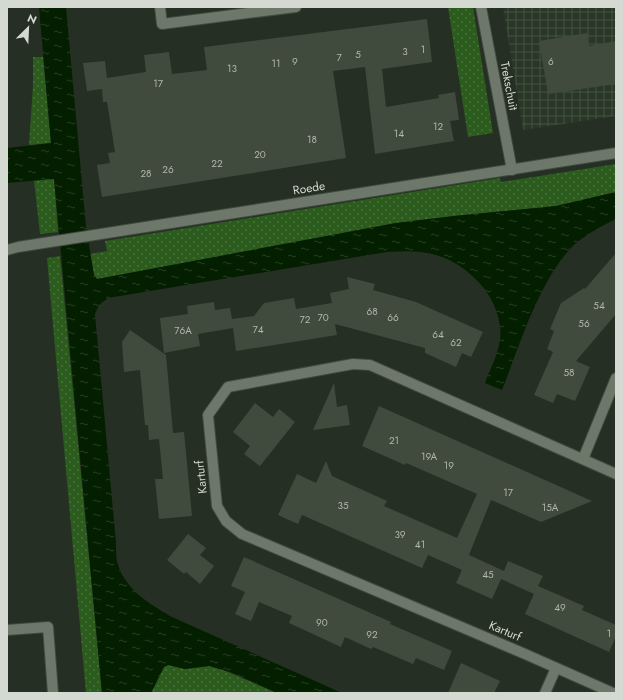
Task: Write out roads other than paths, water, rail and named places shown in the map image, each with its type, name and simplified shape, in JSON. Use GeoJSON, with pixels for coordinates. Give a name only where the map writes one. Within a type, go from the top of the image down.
{"type":"FeatureCollection","features":[{"type":"Feature","properties":{"kind":"street"},"geometry":{"type":"LineString","coordinates":[[160,7],[162,24],[296,7]]}},
{"type":"Feature","properties":{"kind":"street","name":"Trekschuit"},"geometry":{"type":"LineString","coordinates":[[481,7],[512,170]]}},
{"type":"Feature","properties":{"kind":"street","name":"Roede"},"geometry":{"type":"LineString","coordinates":[[7,250],[91,235],[616,153]]}},
{"type":"Feature","properties":{"kind":"street","name":"Karturf"},"geometry":{"type":"LineString","coordinates":[[613,693],[242,534],[226,521],[217,506],[208,415],[228,387],[353,364],[370,365],[616,474]]}},
{"type":"Feature","properties":{"kind":"street"},"geometry":{"type":"LineString","coordinates":[[582,459],[616,378]]}},
{"type":"Feature","properties":{"kind":"street"},"geometry":{"type":"LineString","coordinates":[[7,630],[48,627],[53,693]]}},
{"type":"Feature","properties":{"kind":"street"},"geometry":{"type":"LineString","coordinates":[[545,693],[556,668]]}},
{"type":"Feature","properties":{"kind":"water"},"geometry":{"type":"Polygon","coordinates":[[[39,7],[66,7],[86,227],[94,275],[97,279],[396,223],[556,206],[616,192],[616,219],[592,232],[575,244],[558,264],[548,280],[530,316],[502,390],[485,383],[496,356],[500,341],[498,315],[487,293],[471,274],[461,267],[439,256],[426,253],[407,251],[387,252],[108,298],[99,305],[95,314],[116,543],[116,557],[118,565],[127,582],[140,596],[172,617],[342,693],[277,693],[230,672],[209,666],[185,669],[168,665],[164,667],[151,693],[102,693],[54,179],[7,183],[7,148],[51,143],[39,7]]]}}]}
